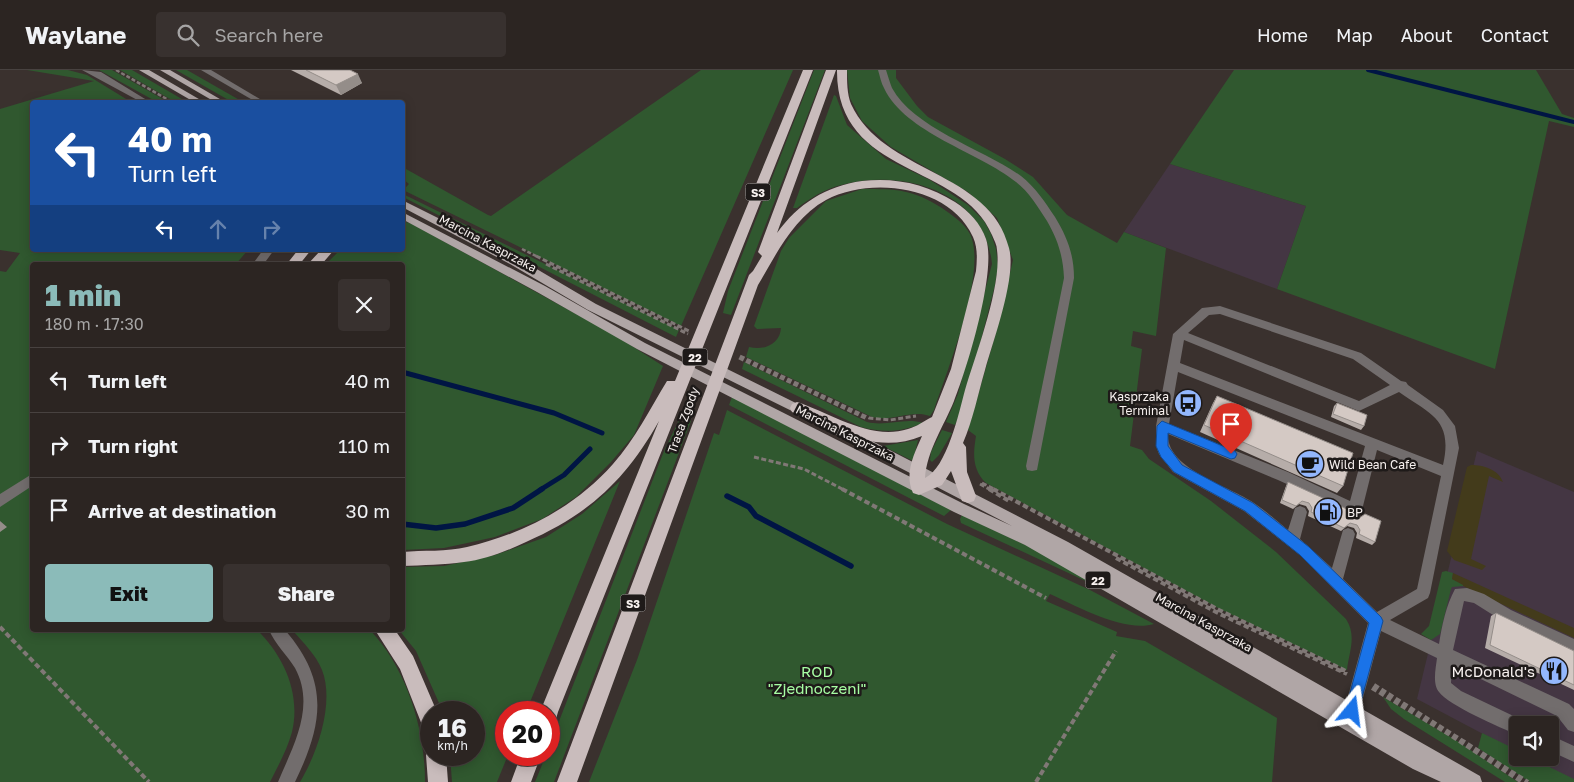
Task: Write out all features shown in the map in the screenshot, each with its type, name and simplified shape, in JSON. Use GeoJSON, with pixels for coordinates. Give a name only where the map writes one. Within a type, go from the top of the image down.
{"type":"FeatureCollection","features":[{"type":"Feature","properties":{"kind":"highway","name":"Trasa Zgody"},"geometry":{"type":"LineString","coordinates":[[552,701],[665,407],[694,336],[709,314],[808,70]]}},
{"type":"Feature","properties":{"kind":"highway","name":"Trasa Zgody"},"geometry":{"type":"LineString","coordinates":[[567,782],[831,70]]}},
{"type":"Feature","properties":{"kind":"highway"},"geometry":{"type":"LineString","coordinates":[[842,70],[842,88],[846,106],[859,128],[869,139],[891,155],[956,189],[991,218],[1001,237],[1005,271],[960,433],[956,458],[958,472],[968,496]]}},
{"type":"Feature","properties":{"kind":"highway"},"geometry":{"type":"LineString","coordinates":[[752,284],[788,225],[812,203],[837,190],[863,185],[894,185],[913,188],[933,194],[963,213],[979,236],[985,259],[983,279],[954,383],[924,449],[918,470],[920,488],[936,480],[944,469],[960,433]]}},
{"type":"Feature","properties":{"kind":"highway"},"geometry":{"type":"LineString","coordinates":[[295,262],[304,252]]}},
{"type":"Feature","properties":{"kind":"highway"},"geometry":{"type":"LineString","coordinates":[[316,262],[326,252]]}},
{"type":"Feature","properties":{"kind":"highway"},"geometry":{"type":"LineString","coordinates":[[405,559],[464,555],[507,543],[552,523],[590,497],[619,468],[665,407]]}},
{"type":"Feature","properties":{"kind":"highway"},"geometry":{"type":"LineString","coordinates":[[798,408],[850,429],[878,436],[904,436],[938,421]]}},
{"type":"Feature","properties":{"kind":"highway"},"geometry":{"type":"LineString","coordinates":[[386,632],[393,640],[416,683],[423,701]]}},
{"type":"Feature","properties":{"kind":"highway"},"geometry":{"type":"LineString","coordinates":[[437,766],[438,782]]}},
{"type":"Feature","properties":{"kind":"highway"},"geometry":{"type":"LineString","coordinates":[[521,782],[528,766]]}},
{"type":"Feature","properties":{"kind":"main road"},"geometry":{"type":"LineString","coordinates":[[143,70],[196,100]]}},
{"type":"Feature","properties":{"kind":"main road"},"geometry":{"type":"LineString","coordinates":[[164,70],[217,100]]}},
{"type":"Feature","properties":{"kind":"main road","name":"Marcina Kasprzaka"},"geometry":{"type":"LineString","coordinates":[[405,204],[514,262],[592,307],[798,408],[1064,546],[1352,711]]}},
{"type":"Feature","properties":{"kind":"main road","name":"Marcina Kasprzaka"},"geometry":{"type":"LineString","coordinates":[[405,217],[542,289],[641,346],[1030,542],[1330,711]]}},
{"type":"Feature","properties":{"kind":"main road","name":"22"},"geometry":{"type":"LineString","coordinates":[[1330,711],[1419,763],[1459,782]]}},
{"type":"Feature","properties":{"kind":"main road","name":"22"},"geometry":{"type":"LineString","coordinates":[[1352,711],[1474,782]]}},
{"type":"Feature","properties":{"kind":"street"},"geometry":{"type":"LineString","coordinates":[[86,70],[98,74],[143,100]]}},
{"type":"Feature","properties":{"kind":"street"},"geometry":{"type":"LineString","coordinates":[[205,70],[258,100]]}},
{"type":"Feature","properties":{"kind":"street"},"geometry":{"type":"LineString","coordinates":[[882,70],[883,83],[902,108],[918,121],[1019,180],[1048,214],[1069,256],[1069,278],[1032,466]]}},
{"type":"Feature","properties":{"kind":"street"},"geometry":{"type":"LineString","coordinates":[[259,262],[267,252]]}},
{"type":"Feature","properties":{"kind":"street"},"geometry":{"type":"LineString","coordinates":[[1367,733],[1352,711],[1376,621],[1423,593],[1453,448],[1449,426],[1433,407],[1357,356],[1220,310],[1206,311],[1179,334],[1162,426],[1162,446],[1165,454],[1178,468],[1249,507],[1305,551],[1376,621],[1563,710],[1574,724]]}},
{"type":"Feature","properties":{"kind":"street"},"geometry":{"type":"LineString","coordinates":[[1179,334],[1359,406],[1402,385]]}},
{"type":"Feature","properties":{"kind":"street"},"geometry":{"type":"LineString","coordinates":[[1173,365],[1448,473]]}},
{"type":"Feature","properties":{"kind":"street"},"geometry":{"type":"LineString","coordinates":[[1162,426],[1283,476],[1307,491],[1355,512],[1372,443]]}},
{"type":"Feature","properties":{"kind":"street"},"geometry":{"type":"LineString","coordinates":[[0,501],[30,480]]}},
{"type":"Feature","properties":{"kind":"street"},"geometry":{"type":"LineString","coordinates":[[1292,542],[1300,512]]}},
{"type":"Feature","properties":{"kind":"street"},"geometry":{"type":"LineString","coordinates":[[1335,581],[1348,534]]}},
{"type":"Feature","properties":{"kind":"street"},"geometry":{"type":"LineString","coordinates":[[1509,722],[1449,692],[1442,681],[1455,601],[1460,594],[1482,600],[1504,614],[1574,647]]}},
{"type":"Feature","properties":{"kind":"street"},"geometry":{"type":"LineString","coordinates":[[278,632],[296,655],[307,677],[312,710],[308,733],[300,756],[286,782]]}},
{"type":"Feature","properties":{"kind":"street"},"geometry":{"type":"LineString","coordinates":[[1330,711],[1352,711]]}},
{"type":"Feature","properties":{"kind":"street"},"geometry":{"type":"LineString","coordinates":[[1559,747],[1574,754]]}},
{"type":"Feature","properties":{"kind":"path"},"geometry":{"type":"LineString","coordinates":[[116,70],[168,100]]}},
{"type":"Feature","properties":{"kind":"path"},"geometry":{"type":"LineString","coordinates":[[520,248],[694,336]]}},
{"type":"Feature","properties":{"kind":"path"},"geometry":{"type":"LineString","coordinates":[[732,352],[869,418],[890,420],[922,415],[938,421]]}},
{"type":"Feature","properties":{"kind":"path"},"geometry":{"type":"LineString","coordinates":[[754,457],[804,469],[1046,598]]}},
{"type":"Feature","properties":{"kind":"path"},"geometry":{"type":"LineString","coordinates":[[982,483],[1219,610],[1361,678],[1448,730],[1528,782]]}},
{"type":"Feature","properties":{"kind":"path"},"geometry":{"type":"LineString","coordinates":[[0,627],[149,782]]}},
{"type":"Feature","properties":{"kind":"path"},"geometry":{"type":"LineString","coordinates":[[1036,782],[1116,651]]}},
{"type":"Feature","properties":{"kind":"shaded area"},"geometry":{"type":"Polygon","coordinates":[[[1170,164],[1306,206],[1277,289],[1124,232],[1170,164]]]}},
{"type":"Feature","properties":{"kind":"shaded area"},"geometry":{"type":"Polygon","coordinates":[[[1477,451],[1574,492],[1574,782],[1543,766],[1559,766],[1559,716],[1509,716],[1509,748],[1417,699],[1477,451]]]}},
{"type":"Feature","properties":{"kind":"green space"},"geometry":{"type":"Polygon","coordinates":[[[27,70],[68,70],[87,75],[128,100],[30,100],[94,81],[27,70]]]}},
{"type":"Feature","properties":{"kind":"green space"},"geometry":{"type":"Polygon","coordinates":[[[99,70],[112,70],[164,100],[153,100],[99,70]]]}},
{"type":"Feature","properties":{"kind":"green space"},"geometry":{"type":"Polygon","coordinates":[[[120,70],[132,70],[184,100],[172,100],[120,70]]]}},
{"type":"Feature","properties":{"kind":"green space"},"geometry":{"type":"Polygon","coordinates":[[[176,70],[187,70],[240,100],[228,100],[176,70]]]}},
{"type":"Feature","properties":{"kind":"green space"},"geometry":{"type":"Polygon","coordinates":[[[701,70],[793,70],[681,326],[405,191],[409,184],[405,181],[405,170],[491,216],[701,70]]]}},
{"type":"Feature","properties":{"kind":"green space"},"geometry":{"type":"Polygon","coordinates":[[[814,70],[825,70],[731,315],[723,313],[728,291],[814,70]]]}},
{"type":"Feature","properties":{"kind":"green space"},"geometry":{"type":"Polygon","coordinates":[[[847,70],[896,70],[896,78],[917,106],[928,117],[1005,159],[1033,177],[1067,215],[1117,243],[1124,232],[1166,248],[1156,336],[1133,331],[1131,346],[1142,349],[1130,446],[1142,450],[1149,459],[1211,501],[1276,552],[1346,619],[1352,638],[1347,670],[1220,609],[986,483],[981,478],[975,461],[976,436],[968,430],[995,336],[1013,260],[997,218],[968,192],[891,147],[862,121],[850,98],[847,70]]]}},
{"type":"Feature","properties":{"kind":"green space"},"geometry":{"type":"Polygon","coordinates":[[[1234,70],[1536,70],[1562,114],[1574,118],[1574,127],[1549,121],[1495,369],[1277,289],[1306,206],[1170,164],[1234,70]]]}},
{"type":"Feature","properties":{"kind":"green space"},"geometry":{"type":"Polygon","coordinates":[[[834,95],[847,125],[886,159],[930,180],[968,205],[984,221],[991,234],[996,249],[998,266],[995,285],[967,395],[955,425],[946,422],[958,394],[992,264],[986,239],[974,218],[957,202],[937,191],[914,183],[889,180],[841,185],[823,191],[797,208],[793,208],[834,95]]]}},
{"type":"Feature","properties":{"kind":"green space"},"geometry":{"type":"Polygon","coordinates":[[[30,100],[30,252],[246,252],[238,262],[30,262],[30,632],[259,632],[275,652],[288,676],[294,704],[292,732],[285,752],[270,782],[0,782],[0,271],[6,272],[20,253],[0,250],[0,109],[30,100]]]}},
{"type":"Feature","properties":{"kind":"green space"},"geometry":{"type":"Polygon","coordinates":[[[862,189],[904,191],[922,197],[954,216],[970,234],[974,251],[974,271],[970,295],[956,346],[934,410],[930,416],[916,414],[887,418],[872,417],[746,357],[749,347],[760,348],[770,345],[780,334],[781,328],[757,329],[754,326],[781,251],[789,238],[826,201],[862,189]]]}},
{"type":"Feature","properties":{"kind":"green space"},"geometry":{"type":"Polygon","coordinates":[[[405,195],[679,330],[676,337],[405,198],[405,195]]]}},
{"type":"Feature","properties":{"kind":"green space"},"geometry":{"type":"Polygon","coordinates":[[[405,222],[618,337],[663,366],[634,435],[611,462],[576,497],[542,519],[495,537],[444,548],[405,550],[405,262],[328,262],[338,252],[405,252],[405,222]]]}},
{"type":"Feature","properties":{"kind":"green space"},"geometry":{"type":"Polygon","coordinates":[[[744,362],[867,422],[916,421],[923,423],[893,431],[861,427],[742,369],[744,362]]]}},
{"type":"Feature","properties":{"kind":"green space"},"geometry":{"type":"Polygon","coordinates":[[[732,397],[951,510],[944,516],[729,405],[732,397]]]}},
{"type":"Feature","properties":{"kind":"green space","name":"ROD \"Zjednoczeni\""},"geometry":{"type":"Polygon","coordinates":[[[727,410],[947,524],[1090,590],[1154,624],[1142,626],[1115,622],[1050,594],[1046,601],[1117,632],[1116,636],[1145,641],[1277,718],[1272,782],[589,782],[637,660],[714,433],[719,435],[727,410]]]}},
{"type":"Feature","properties":{"kind":"green space"},"geometry":{"type":"Polygon","coordinates":[[[681,416],[679,424],[685,429],[689,419],[691,421],[554,782],[535,782],[542,766],[560,766],[560,719],[664,451],[681,416]]]}},
{"type":"Feature","properties":{"kind":"green space"},"geometry":{"type":"Polygon","coordinates":[[[942,430],[952,433],[939,455],[932,462],[930,460],[931,452],[942,430]]]}},
{"type":"Feature","properties":{"kind":"green space"},"geometry":{"type":"Polygon","coordinates":[[[918,440],[913,461],[883,446],[918,440]]]}},
{"type":"Feature","properties":{"kind":"green space"},"geometry":{"type":"Polygon","coordinates":[[[620,481],[530,701],[495,701],[495,766],[504,766],[497,782],[452,782],[451,766],[485,766],[485,701],[438,701],[416,651],[401,632],[405,632],[405,567],[444,566],[495,555],[546,537],[582,514],[620,481]]]}},
{"type":"Feature","properties":{"kind":"green space"},"geometry":{"type":"Polygon","coordinates":[[[962,515],[1074,568],[1154,617],[1092,584],[961,523],[962,515]]]}},
{"type":"Feature","properties":{"kind":"green space"},"geometry":{"type":"Polygon","coordinates":[[[1442,572],[1453,573],[1452,579],[1464,585],[1452,587],[1440,634],[1431,640],[1421,634],[1429,626],[1442,572]]]}},
{"type":"Feature","properties":{"kind":"green space"},"geometry":{"type":"Polygon","coordinates":[[[294,632],[372,632],[383,646],[404,681],[420,733],[420,766],[424,766],[425,782],[300,782],[318,743],[325,713],[325,683],[322,670],[316,659],[294,632]]]}},
{"type":"Feature","properties":{"kind":"green space"},"geometry":{"type":"Polygon","coordinates":[[[1383,697],[1457,741],[1518,782],[1505,782],[1404,719],[1391,709],[1383,697]]]}},
{"type":"Feature","properties":{"kind":"green space"},"geometry":{"type":"Polygon","coordinates":[[[1482,733],[1509,746],[1509,766],[1547,766],[1574,779],[1574,782],[1530,782],[1478,748],[1482,733]]]}},
{"type":"Feature","properties":{"kind":"sand"},"geometry":{"type":"Polygon","coordinates":[[[1471,465],[1494,471],[1503,482],[1489,476],[1471,559],[1486,566],[1482,570],[1454,560],[1447,551],[1467,467],[1471,465]]]}},
{"type":"Feature","properties":{"kind":"sand"},"geometry":{"type":"Polygon","coordinates":[[[1453,573],[1574,628],[1574,638],[1463,586],[1452,579],[1453,573]]]}},
{"type":"Feature","properties":{"kind":"building"},"geometry":{"type":"Polygon","coordinates":[[[306,70],[350,70],[358,74],[336,85],[306,70]]]}},
{"type":"Feature","properties":{"kind":"building"},"geometry":{"type":"Polygon","coordinates":[[[1217,396],[1353,453],[1343,486],[1204,425],[1217,396]]]}},
{"type":"Feature","properties":{"kind":"building"},"geometry":{"type":"Polygon","coordinates":[[[1337,403],[1367,415],[1364,426],[1333,414],[1337,403]]]}},
{"type":"Feature","properties":{"kind":"building"},"geometry":{"type":"Polygon","coordinates":[[[1288,482],[1349,510],[1351,517],[1358,519],[1365,514],[1381,521],[1375,542],[1359,534],[1360,530],[1357,525],[1350,523],[1344,528],[1311,512],[1312,508],[1309,503],[1302,501],[1296,506],[1282,500],[1288,482]]]}},
{"type":"Feature","properties":{"kind":"building","name":"McDonald's"},"geometry":{"type":"Polygon","coordinates":[[[1496,613],[1574,651],[1574,685],[1490,645],[1496,613]]]}},
{"type":"Feature","properties":{"kind":"waterway"},"geometry":{"type":"LineString","coordinates":[[1368,70],[1574,122]]}},
{"type":"Feature","properties":{"kind":"waterway"},"geometry":{"type":"LineString","coordinates":[[405,373],[554,413],[602,433]]}},
{"type":"Feature","properties":{"kind":"waterway"},"geometry":{"type":"LineString","coordinates":[[540,490],[564,475],[590,449]]}},
{"type":"Feature","properties":{"kind":"waterway"},"geometry":{"type":"LineString","coordinates":[[405,524],[436,528],[465,524],[513,508],[542,489]]}},
{"type":"Feature","properties":{"kind":"waterway"},"geometry":{"type":"LineString","coordinates":[[727,496],[749,507],[756,516],[851,566]]}},
{"type":"Feature","properties":{"kind":"place","name":"Kasprzaka Terminal"},"geometry":{"type":"Point","coordinates":[1188,403]}},
{"type":"Feature","properties":{"kind":"place","name":"Wild Bean Cafe"},"geometry":{"type":"Point","coordinates":[1310,464]}},
{"type":"Feature","properties":{"kind":"place","name":"BP"},"geometry":{"type":"Point","coordinates":[1328,512]}},
{"type":"Feature","properties":{"kind":"place","name":"McDonald's"},"geometry":{"type":"Point","coordinates":[1554,671]}},
{"type":"Feature","properties":{"kind":"route"},"geometry":{"type":"LineString","coordinates":[[1231,454],[1162,426],[1162,446],[1165,454],[1178,468],[1187,475],[1249,507],[1305,551],[1376,621],[1352,711]]}}]}
